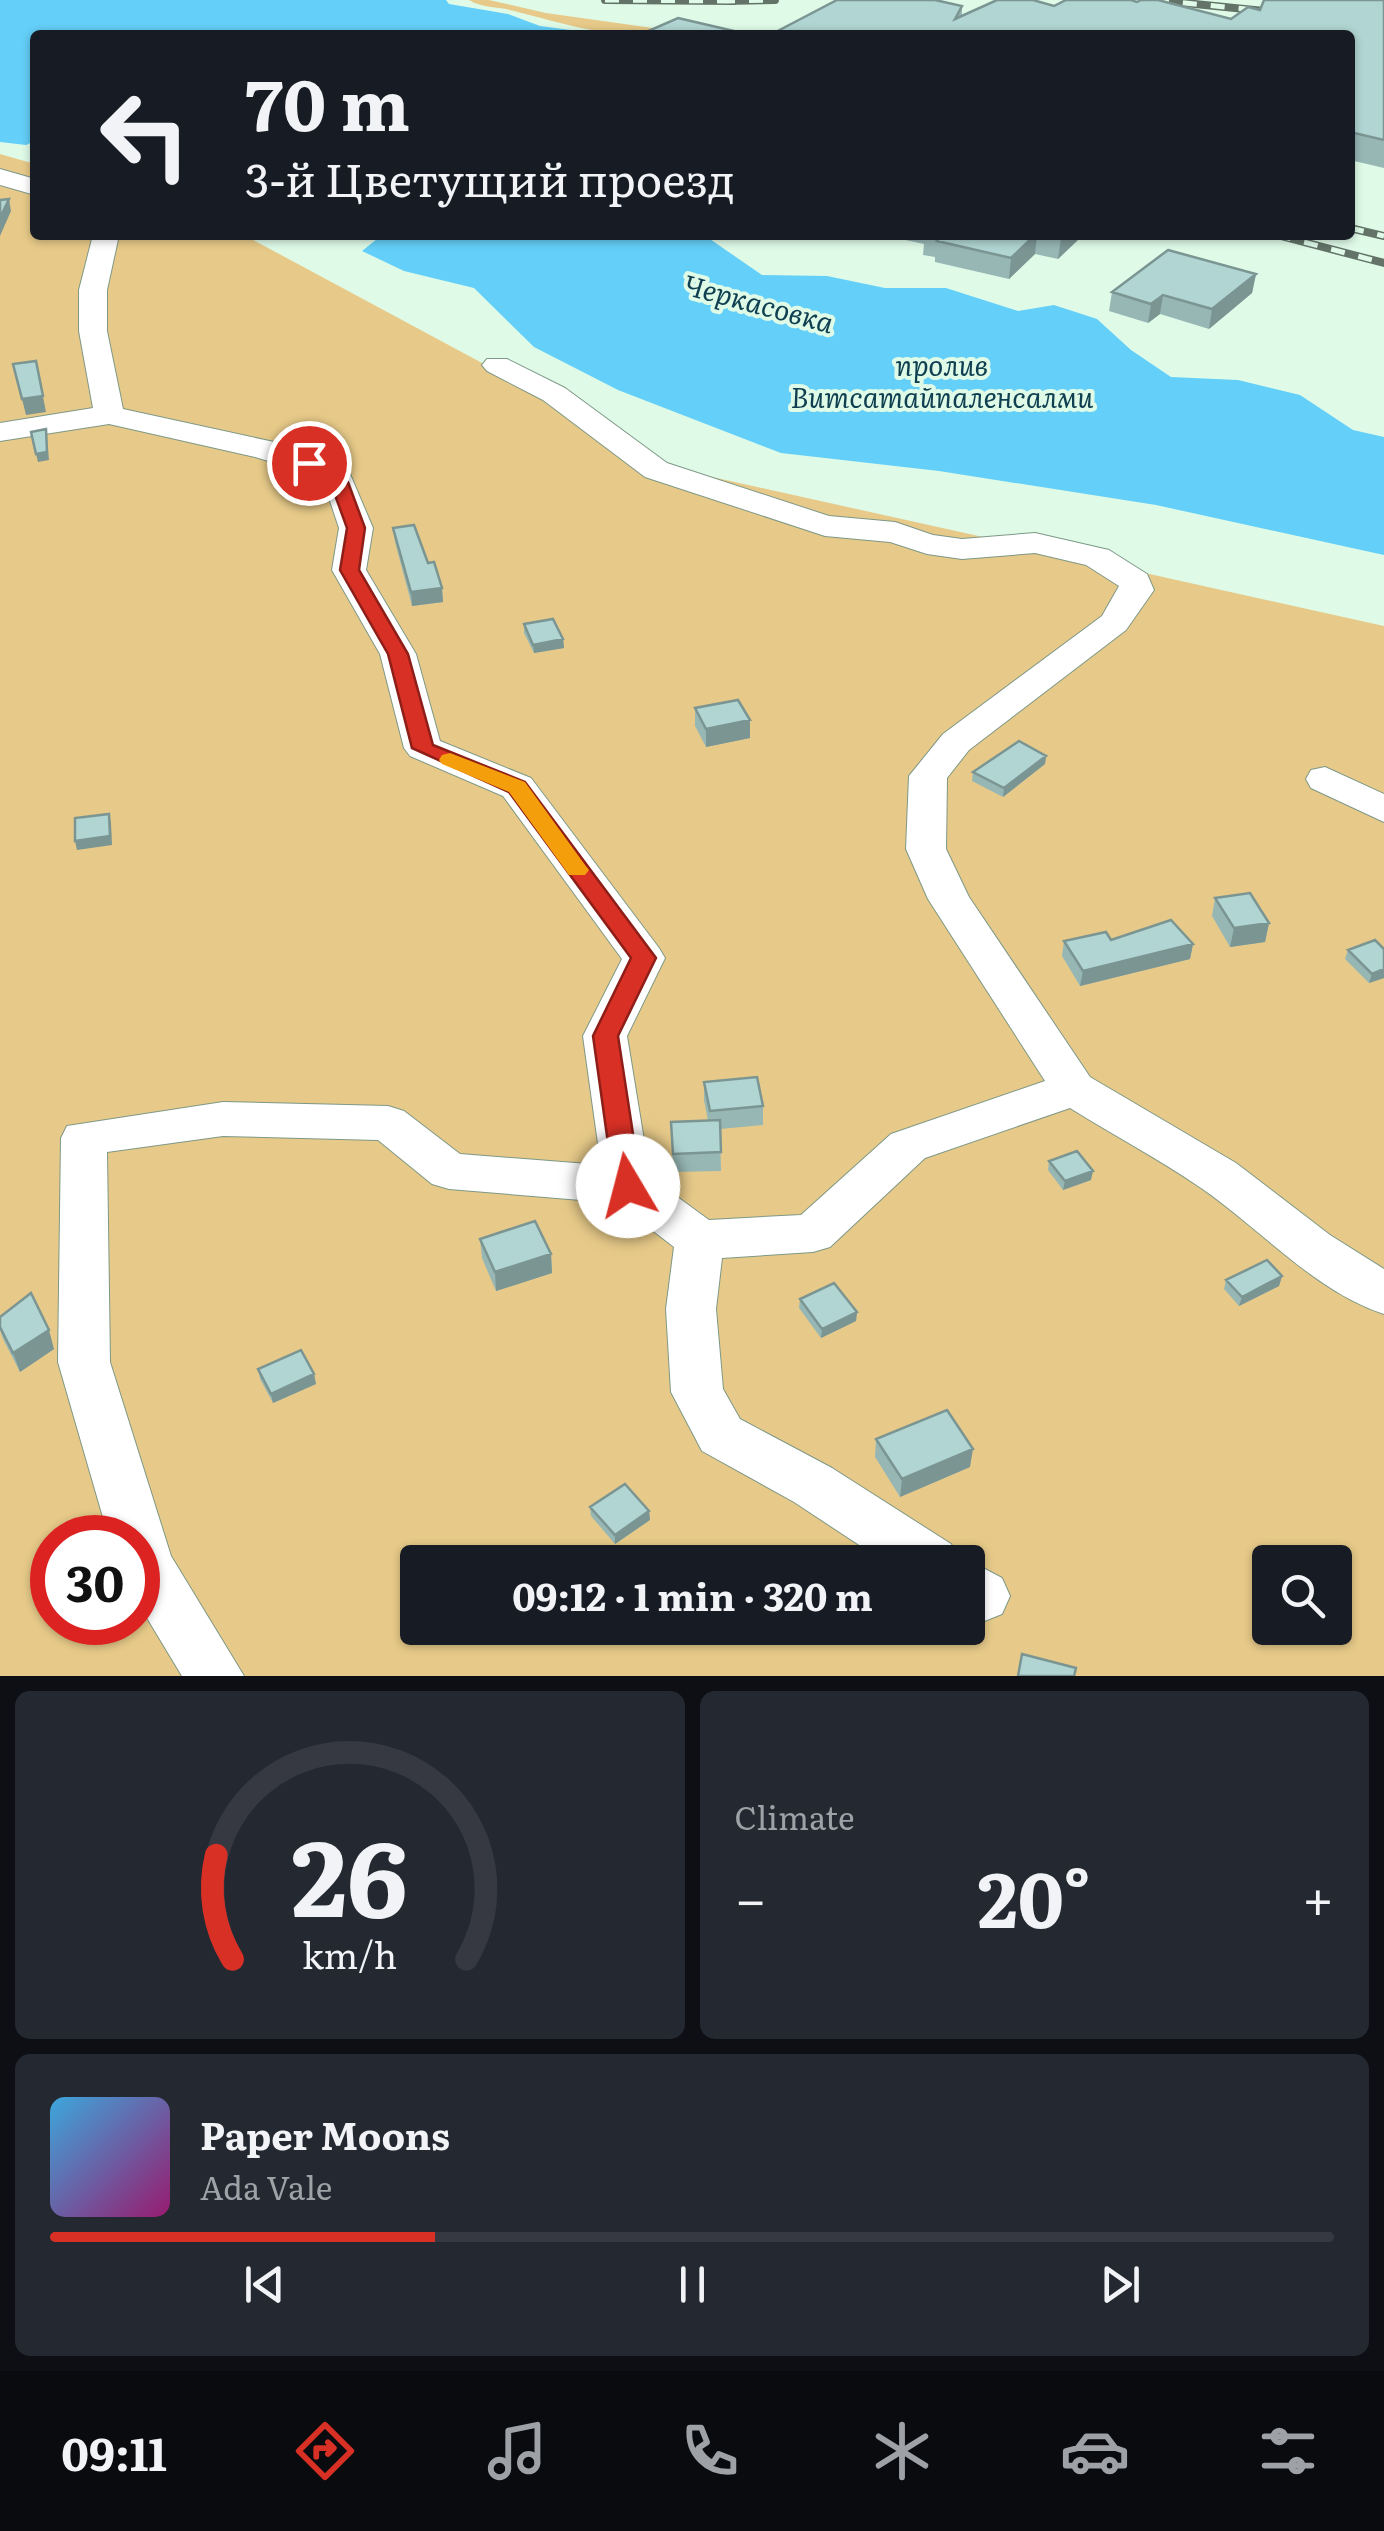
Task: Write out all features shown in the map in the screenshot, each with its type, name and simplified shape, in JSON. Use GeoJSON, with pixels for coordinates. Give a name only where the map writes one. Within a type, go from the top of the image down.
{"type":"FeatureCollection","features":[{"type":"Feature","properties":{"kind":"street"},"geometry":{"type":"LineString","coordinates":[[0,177],[30,186]]}},
{"type":"Feature","properties":{"kind":"street"},"geometry":{"type":"LineString","coordinates":[[105,240],[94,290],[93,331],[110,415]]}},
{"type":"Feature","properties":{"kind":"street"},"geometry":{"type":"LineString","coordinates":[[497,365],[554,394],[656,470],[825,526],[896,532],[926,544],[962,548],[1035,543],[1097,556],[1135,581],[1137,590],[1114,623],[956,742],[928,776],[926,849],[949,898],[1074,1088],[1220,1176],[1314,1249],[1384,1294]]}},
{"type":"Feature","properties":{"kind":"street"},"geometry":{"type":"LineString","coordinates":[[0,432],[110,415],[263,449],[309,463],[339,482],[356,528],[349,570],[398,654],[423,748],[517,787],[644,958],[605,1036],[628,1186]]}},
{"type":"Feature","properties":{"kind":"street"},"geometry":{"type":"LineString","coordinates":[[1325,780],[1384,810]]}},
{"type":"Feature","properties":{"kind":"street"},"geometry":{"type":"LineString","coordinates":[[130,1515],[84,1362],[84,1138],[223,1118],[388,1123],[450,1170],[628,1186],[700,1240],[812,1233],[908,1146],[1074,1088]]}},
{"type":"Feature","properties":{"kind":"street"},"geometry":{"type":"LineString","coordinates":[[700,1240],[692,1309],[697,1392],[721,1436],[813,1484],[906,1545]]}},
{"type":"Feature","properties":{"kind":"street"},"geometry":{"type":"LineString","coordinates":[[160,1588],[215,1676]]}},
{"type":"Feature","properties":{"kind":"shaded area"},"geometry":{"type":"Polygon","coordinates":[[[469,0],[489,0],[546,13],[660,29],[594,30],[469,0]]]}},
{"type":"Feature","properties":{"kind":"shaded area"},"geometry":{"type":"Polygon","coordinates":[[[0,154],[30,163],[30,240],[253,240],[681,470],[1384,626],[1384,1676],[0,1676],[0,154]]]}},
{"type":"Feature","properties":{"kind":"water"},"geometry":{"type":"Polygon","coordinates":[[[0,0],[446,0],[449,4],[508,14],[540,26],[571,30],[30,30],[30,143],[0,142],[0,0]]]}},
{"type":"Feature","properties":{"kind":"water","name":"пролив Витсатайпаленсалми"},"geometry":{"type":"Polygon","coordinates":[[[376,240],[711,240],[762,275],[827,276],[885,288],[946,288],[1018,311],[1054,305],[1097,319],[1131,350],[1171,377],[1238,380],[1300,395],[1353,430],[1384,437],[1384,555],[1156,505],[939,471],[781,453],[618,390],[534,347],[474,288],[404,271],[362,251],[376,240]]]}},
{"type":"Feature","properties":{"kind":"building"},"geometry":{"type":"Polygon","coordinates":[[[837,0],[935,0],[962,6],[955,19],[997,0],[1033,0],[1054,6],[1066,0],[1158,0],[1231,19],[1248,7],[1260,10],[1264,0],[1384,0],[1384,140],[1355,133],[1355,30],[780,30],[837,0]]]}},
{"type":"Feature","properties":{"kind":"building"},"geometry":{"type":"Polygon","coordinates":[[[678,18],[730,30],[651,30],[678,18]]]}},
{"type":"Feature","properties":{"kind":"building"},"geometry":{"type":"Polygon","coordinates":[[[9,199],[0,218],[0,200],[9,199]]]}},
{"type":"Feature","properties":{"kind":"building"},"geometry":{"type":"Polygon","coordinates":[[[938,240],[1030,240],[1011,258],[938,240]]]}},
{"type":"Feature","properties":{"kind":"building"},"geometry":{"type":"Polygon","coordinates":[[[1168,250],[1256,274],[1212,309],[1163,295],[1151,304],[1112,292],[1168,250]]]}},
{"type":"Feature","properties":{"kind":"building"},"geometry":{"type":"Polygon","coordinates":[[[36,361],[43,396],[22,399],[13,364],[36,361]]]}},
{"type":"Feature","properties":{"kind":"building"},"geometry":{"type":"Polygon","coordinates":[[[46,429],[47,452],[36,454],[31,432],[46,429]]]}},
{"type":"Feature","properties":{"kind":"building"},"geometry":{"type":"Polygon","coordinates":[[[414,525],[428,563],[434,562],[442,588],[411,592],[393,528],[414,525]]]}},
{"type":"Feature","properties":{"kind":"building"},"geometry":{"type":"Polygon","coordinates":[[[553,619],[563,639],[533,645],[524,624],[553,619]]]}},
{"type":"Feature","properties":{"kind":"building"},"geometry":{"type":"Polygon","coordinates":[[[738,700],[750,720],[706,729],[695,708],[738,700]]]}},
{"type":"Feature","properties":{"kind":"building"},"geometry":{"type":"Polygon","coordinates":[[[1019,741],[1046,756],[1004,788],[973,772],[1019,741]]]}},
{"type":"Feature","properties":{"kind":"building"},"geometry":{"type":"Polygon","coordinates":[[[109,814],[110,836],[75,841],[75,818],[109,814]]]}},
{"type":"Feature","properties":{"kind":"building"},"geometry":{"type":"Polygon","coordinates":[[[1250,893],[1269,923],[1234,928],[1215,898],[1250,893]]]}},
{"type":"Feature","properties":{"kind":"building"},"geometry":{"type":"Polygon","coordinates":[[[1171,920],[1193,944],[1083,971],[1064,941],[1106,932],[1111,940],[1171,920]]]}},
{"type":"Feature","properties":{"kind":"building"},"geometry":{"type":"Polygon","coordinates":[[[1375,940],[1384,949],[1384,969],[1372,974],[1348,950],[1375,940]]]}},
{"type":"Feature","properties":{"kind":"building"},"geometry":{"type":"Polygon","coordinates":[[[757,1077],[763,1106],[710,1111],[704,1082],[757,1077]]]}},
{"type":"Feature","properties":{"kind":"building"},"geometry":{"type":"Polygon","coordinates":[[[720,1120],[721,1152],[673,1154],[671,1122],[720,1120]]]}},
{"type":"Feature","properties":{"kind":"building"},"geometry":{"type":"Polygon","coordinates":[[[1077,1151],[1093,1171],[1065,1181],[1049,1161],[1077,1151]]]}},
{"type":"Feature","properties":{"kind":"building"},"geometry":{"type":"Polygon","coordinates":[[[535,1221],[551,1254],[495,1272],[480,1239],[535,1221]]]}},
{"type":"Feature","properties":{"kind":"building"},"geometry":{"type":"Polygon","coordinates":[[[1267,1260],[1282,1276],[1242,1297],[1226,1280],[1267,1260]]]}},
{"type":"Feature","properties":{"kind":"building"},"geometry":{"type":"Polygon","coordinates":[[[834,1283],[857,1312],[822,1329],[800,1299],[834,1283]]]}},
{"type":"Feature","properties":{"kind":"building"},"geometry":{"type":"Polygon","coordinates":[[[31,1293],[49,1330],[13,1353],[0,1327],[0,1317],[31,1293]]]}},
{"type":"Feature","properties":{"kind":"building"},"geometry":{"type":"Polygon","coordinates":[[[301,1350],[314,1374],[271,1394],[258,1369],[301,1350]]]}},
{"type":"Feature","properties":{"kind":"building"},"geometry":{"type":"Polygon","coordinates":[[[947,1410],[973,1449],[902,1479],[876,1439],[947,1410]]]}},
{"type":"Feature","properties":{"kind":"building"},"geometry":{"type":"Polygon","coordinates":[[[625,1484],[649,1511],[615,1535],[590,1507],[625,1484]]]}},
{"type":"Feature","properties":{"kind":"building"},"geometry":{"type":"Polygon","coordinates":[[[1022,1654],[1076,1668],[1074,1676],[1018,1676],[1022,1654]]]}},
{"type":"Feature","properties":{"kind":"railway"},"geometry":{"type":"LineString","coordinates":[[605,0],[725,1]]}},
{"type":"Feature","properties":{"kind":"railway"},"geometry":{"type":"LineString","coordinates":[[725,1],[775,0]]}},
{"type":"Feature","properties":{"kind":"railway"},"geometry":{"type":"LineString","coordinates":[[1155,0],[1275,12]]}},
{"type":"Feature","properties":{"kind":"railway"},"geometry":{"type":"LineString","coordinates":[[721,1],[725,1]]}},
{"type":"Feature","properties":{"kind":"railway"},"geometry":{"type":"LineString","coordinates":[[725,1],[735,1]]}},
{"type":"Feature","properties":{"kind":"railway"},"geometry":{"type":"LineString","coordinates":[[1355,229],[1384,236]]}},
{"type":"Feature","properties":{"kind":"railway"},"geometry":{"type":"LineString","coordinates":[[1296,240],[1384,263]]}},
{"type":"Feature","properties":{"kind":"slow traffic"},"geometry":{"type":"LineString","coordinates":[[450,760],[517,787],[577,870]]}},
{"type":"Feature","properties":{"kind":"route"},"geometry":{"type":"LineString","coordinates":[[309,463],[339,482],[356,528],[349,570],[398,654],[423,748],[517,787],[644,958],[605,1036],[628,1186]]}},
{"type":"Feature","properties":{"kind":"water label","name":"Черкасовка"},"geometry":{"type":"Point","coordinates":[759,302]}}]}
